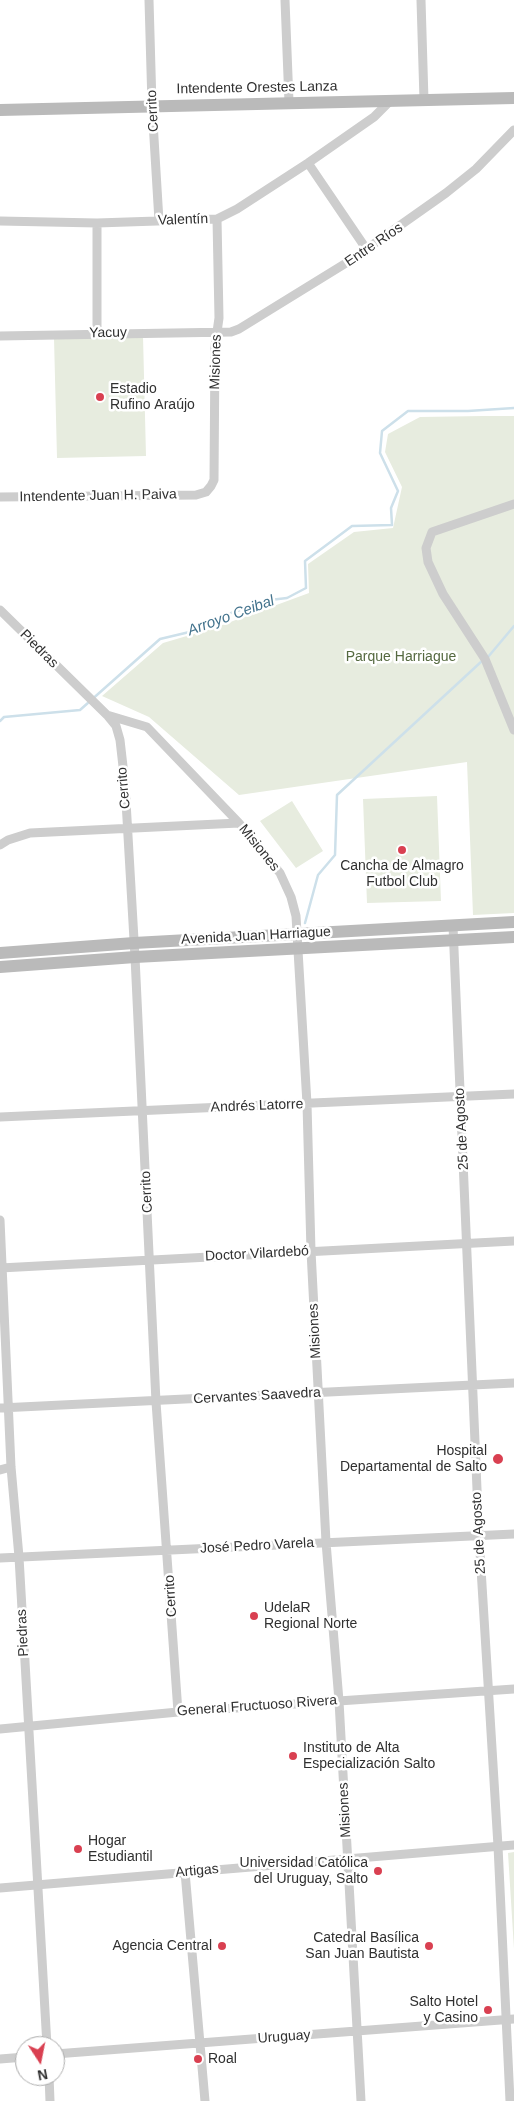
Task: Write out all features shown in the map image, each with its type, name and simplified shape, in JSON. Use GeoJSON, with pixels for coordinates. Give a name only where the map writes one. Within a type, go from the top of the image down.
{"type":"FeatureCollection","features":[{"type":"Feature","properties":{"kind":"street","name":"Cerrito"},"geometry":{"type":"LineString","coordinates":[[149,0],[152,106],[159,221]]}},
{"type":"Feature","properties":{"kind":"street"},"geometry":{"type":"LineString","coordinates":[[285,0],[289,102]]}},
{"type":"Feature","properties":{"kind":"street"},"geometry":{"type":"LineString","coordinates":[[421,0],[424,100]]}},
{"type":"Feature","properties":{"kind":"street","name":"Intendente Orestes Lanza"},"geometry":{"type":"LineString","coordinates":[[0,110],[514,98]]}},
{"type":"Feature","properties":{"kind":"street","name":"Valentín"},"geometry":{"type":"LineString","coordinates":[[0,222],[97,223],[216,219],[237,209],[308,163],[374,117],[390,102]]}},
{"type":"Feature","properties":{"kind":"street","name":"Entre Ríos"},"geometry":{"type":"LineString","coordinates":[[216,331],[231,332],[239,329],[366,250],[446,193],[476,169],[514,130]]}},
{"type":"Feature","properties":{"kind":"street"},"geometry":{"type":"LineString","coordinates":[[308,163],[366,250]]}},
{"type":"Feature","properties":{"kind":"street","name":"Misiones"},"geometry":{"type":"LineString","coordinates":[[196,494],[206,492],[214,480],[216,331],[219,318],[216,219]]}},
{"type":"Feature","properties":{"kind":"street"},"geometry":{"type":"LineString","coordinates":[[97,223],[97,334]]}},
{"type":"Feature","properties":{"kind":"street","name":"Yacuy"},"geometry":{"type":"LineString","coordinates":[[0,336],[216,331]]}},
{"type":"Feature","properties":{"kind":"street","name":"Intendente Juan H. Paiva"},"geometry":{"type":"LineString","coordinates":[[0,497],[196,494]]}},
{"type":"Feature","properties":{"kind":"street"},"geometry":{"type":"LineString","coordinates":[[514,504],[432,532],[426,548],[428,562],[443,594],[485,659],[514,730]]}},
{"type":"Feature","properties":{"kind":"street","name":"Piedras"},"geometry":{"type":"LineString","coordinates":[[0,610],[78,689]]}},
{"type":"Feature","properties":{"kind":"street","name":"Cerrito"},"geometry":{"type":"LineString","coordinates":[[78,689],[107,715],[116,726],[120,740],[128,828],[151,1260],[156,1402],[178,1712]]}},
{"type":"Feature","properties":{"kind":"street","name":"Misiones"},"geometry":{"type":"LineString","coordinates":[[107,715],[147,727],[239,823],[280,872],[291,897],[298,949],[307,1104],[311,1251],[326,1542],[339,1701],[362,2101]]}},
{"type":"Feature","properties":{"kind":"street"},"geometry":{"type":"LineString","coordinates":[[4,842],[30,833],[239,823]]}},
{"type":"Feature","properties":{"kind":"street","name":"Avenida Juan Harriague"},"geometry":{"type":"LineString","coordinates":[[0,953],[134,943],[514,922]]}},
{"type":"Feature","properties":{"kind":"street","name":"25 de Agosto"},"geometry":{"type":"LineString","coordinates":[[453,926],[487,1690],[510,2020],[510,2101]]}},
{"type":"Feature","properties":{"kind":"street","name":"Avenida Juan Harriague"},"geometry":{"type":"LineString","coordinates":[[0,967],[135,957],[514,937]]}},
{"type":"Feature","properties":{"kind":"street","name":"Andrés Latorre"},"geometry":{"type":"LineString","coordinates":[[0,1117],[514,1094]]}},
{"type":"Feature","properties":{"kind":"street","name":"Piedras"},"geometry":{"type":"LineString","coordinates":[[0,1220],[4,1408],[19,1558],[47,2036]]}},
{"type":"Feature","properties":{"kind":"street","name":"Doctor Vilardebó"},"geometry":{"type":"LineString","coordinates":[[2,1268],[514,1241]]}},
{"type":"Feature","properties":{"kind":"street","name":"Cervantes Saavedra"},"geometry":{"type":"LineString","coordinates":[[4,1408],[514,1383]]}},
{"type":"Feature","properties":{"kind":"street"},"geometry":{"type":"LineString","coordinates":[[0,1470],[11,1466]]}},
{"type":"Feature","properties":{"kind":"street","name":"José Pedro Varela"},"geometry":{"type":"LineString","coordinates":[[0,1558],[514,1534]]}},
{"type":"Feature","properties":{"kind":"street","name":"General Fructuoso Rivera"},"geometry":{"type":"LineString","coordinates":[[0,1729],[178,1712],[514,1689]]}},
{"type":"Feature","properties":{"kind":"street","name":"Artigas"},"geometry":{"type":"LineString","coordinates":[[0,1888],[514,1845]]}},
{"type":"Feature","properties":{"kind":"street"},"geometry":{"type":"LineString","coordinates":[[185,1872],[205,2101]]}},
{"type":"Feature","properties":{"kind":"street","name":"Uruguay"},"geometry":{"type":"LineString","coordinates":[[65,2053],[510,2020]]}},
{"type":"Feature","properties":{"kind":"street"},"geometry":{"type":"LineString","coordinates":[[0,2059],[15,2058]]}},
{"type":"Feature","properties":{"kind":"street"},"geometry":{"type":"LineString","coordinates":[[49,2086],[50,2101]]}},
{"type":"Feature","properties":{"kind":"green space","name":"Estadio Rufino Araújo"},"geometry":{"type":"Polygon","coordinates":[[[143,336],[146,456],[57,458],[54,338],[143,336]]]}},
{"type":"Feature","properties":{"kind":"green space","name":"Parque Harriague"},"geometry":{"type":"Polygon","coordinates":[[[514,416],[514,913],[473,915],[467,762],[239,795],[149,717],[102,696],[163,643],[214,628],[309,593],[308,564],[354,532],[393,528],[402,487],[385,452],[388,434],[420,417],[514,416]]]}},
{"type":"Feature","properties":{"kind":"green space","name":"Cancha de Almagro Futbol Club"},"geometry":{"type":"Polygon","coordinates":[[[437,796],[441,901],[367,903],[363,799],[437,796]]]}},
{"type":"Feature","properties":{"kind":"green space"},"geometry":{"type":"Polygon","coordinates":[[[292,801],[323,851],[296,868],[260,821],[292,801]]]}},
{"type":"Feature","properties":{"kind":"green space"},"geometry":{"type":"Polygon","coordinates":[[[514,1852],[514,1949],[508,1853],[514,1852]]]}},
{"type":"Feature","properties":{"kind":"waterway","name":"Arroyo Ceibal"},"geometry":{"type":"LineString","coordinates":[[0,721],[4,717],[80,710],[160,639],[202,629],[231,613],[270,600],[287,598],[306,588],[305,561],[352,526],[392,525],[391,508],[398,491],[380,453],[382,431],[408,411],[468,411],[514,408]]}},
{"type":"Feature","properties":{"kind":"waterway"},"geometry":{"type":"LineString","coordinates":[[488,657],[514,626]]}},
{"type":"Feature","properties":{"kind":"waterway"},"geometry":{"type":"LineString","coordinates":[[305,923],[318,875],[335,855],[337,795],[482,661]]}},
{"type":"Feature","properties":{"kind":"place","name":"Estadio Rufino Araújo"},"geometry":{"type":"Point","coordinates":[100,397]}},
{"type":"Feature","properties":{"kind":"place","name":"Cancha de Almagro Futbol Club"},"geometry":{"type":"Point","coordinates":[402,850]}},
{"type":"Feature","properties":{"kind":"place","name":"Hospital Departamental de Salto"},"geometry":{"type":"Point","coordinates":[498,1459]}},
{"type":"Feature","properties":{"kind":"place","name":"UdelaR Regional Norte"},"geometry":{"type":"Point","coordinates":[254,1616]}},
{"type":"Feature","properties":{"kind":"place","name":"Instituto de Alta Especialización Salto"},"geometry":{"type":"Point","coordinates":[293,1756]}},
{"type":"Feature","properties":{"kind":"place","name":"Hogar Estudiantil"},"geometry":{"type":"Point","coordinates":[78,1849]}},
{"type":"Feature","properties":{"kind":"place","name":"Universidad Católica del Uruguay, Salto"},"geometry":{"type":"Point","coordinates":[378,1871]}},
{"type":"Feature","properties":{"kind":"place","name":"Agencia Central"},"geometry":{"type":"Point","coordinates":[222,1946]}},
{"type":"Feature","properties":{"kind":"place","name":"Catedral Basílica San Juan Bautista"},"geometry":{"type":"Point","coordinates":[429,1946]}},
{"type":"Feature","properties":{"kind":"place","name":"Salto Hotel y Casino"},"geometry":{"type":"Point","coordinates":[488,2010]}},
{"type":"Feature","properties":{"kind":"place","name":"Roal"},"geometry":{"type":"Point","coordinates":[198,2059]}}]}
